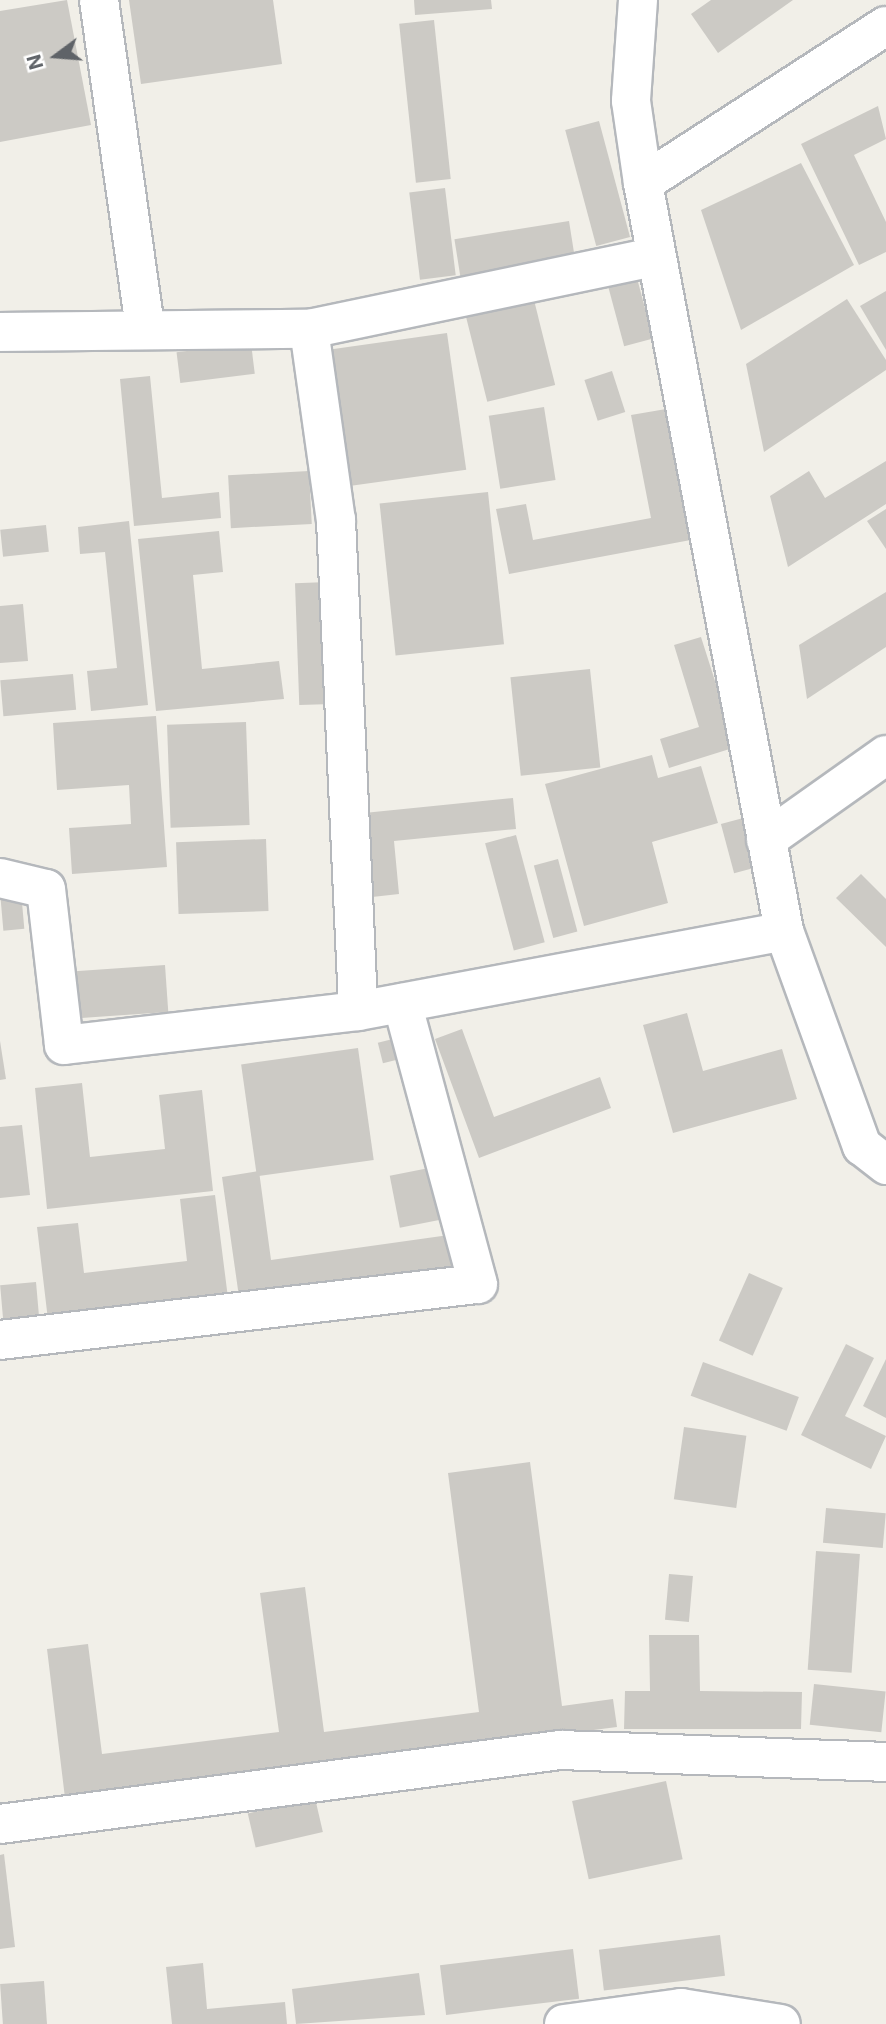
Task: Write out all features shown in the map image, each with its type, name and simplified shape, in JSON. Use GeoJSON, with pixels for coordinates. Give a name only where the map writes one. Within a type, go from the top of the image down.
{"type":"FeatureCollection","features":[{"type":"Feature","properties":{"kind":"street"},"geometry":{"type":"LineString","coordinates":[[99,0],[145,327]]}},
{"type":"Feature","properties":{"kind":"street"},"geometry":{"type":"LineString","coordinates":[[638,0],[631,101],[643,183],[784,931],[862,1146],[886,1166]]}},
{"type":"Feature","properties":{"kind":"street"},"geometry":{"type":"LineString","coordinates":[[643,183],[886,26]]}},
{"type":"Feature","properties":{"kind":"street"},"geometry":{"type":"LineString","coordinates":[[0,332],[145,327],[309,329],[655,257]]}},
{"type":"Feature","properties":{"kind":"street"},"geometry":{"type":"LineString","coordinates":[[309,329],[336,520],[358,1011]]}},
{"type":"Feature","properties":{"kind":"street"},"geometry":{"type":"LineString","coordinates":[[766,840],[886,755]]}},
{"type":"Feature","properties":{"kind":"street"},"geometry":{"type":"LineString","coordinates":[[0,878],[46,889],[64,1045],[358,1011],[784,931]]}},
{"type":"Feature","properties":{"kind":"street"},"geometry":{"type":"LineString","coordinates":[[0,1340],[478,1284],[401,1003]]}},
{"type":"Feature","properties":{"kind":"street"},"geometry":{"type":"LineString","coordinates":[[0,1824],[560,1749],[886,1762]]}},
{"type":"Feature","properties":{"kind":"street"},"geometry":{"type":"LineString","coordinates":[[564,2024],[681,2008],[781,2024]]}},
{"type":"Feature","properties":{"kind":"building"},"geometry":{"type":"Polygon","coordinates":[[[67,0],[91,125],[0,142],[0,11],[67,0]]]}},
{"type":"Feature","properties":{"kind":"building"},"geometry":{"type":"Polygon","coordinates":[[[129,0],[273,0],[282,64],[141,84],[129,0]]]}},
{"type":"Feature","properties":{"kind":"building"},"geometry":{"type":"Polygon","coordinates":[[[414,0],[491,0],[492,9],[415,15],[414,0]]]}},
{"type":"Feature","properties":{"kind":"building"},"geometry":{"type":"Polygon","coordinates":[[[711,0],[793,0],[718,53],[691,14],[711,0]]]}},
{"type":"Feature","properties":{"kind":"building"},"geometry":{"type":"Polygon","coordinates":[[[434,20],[451,179],[416,183],[399,24],[434,20]]]}},
{"type":"Feature","properties":{"kind":"building"},"geometry":{"type":"Polygon","coordinates":[[[878,106],[886,139],[854,155],[886,222],[886,252],[859,265],[801,144],[878,106]]]}},
{"type":"Feature","properties":{"kind":"building"},"geometry":{"type":"Polygon","coordinates":[[[599,121],[630,237],[596,246],[565,130],[599,121]]]}},
{"type":"Feature","properties":{"kind":"building"},"geometry":{"type":"Polygon","coordinates":[[[801,163],[854,265],[741,330],[701,210],[801,163]]]}},
{"type":"Feature","properties":{"kind":"building"},"geometry":{"type":"Polygon","coordinates":[[[445,188],[456,275],[420,280],[409,192],[445,188]]]}},
{"type":"Feature","properties":{"kind":"building"},"geometry":{"type":"Polygon","coordinates":[[[569,221],[575,259],[460,277],[454,239],[569,221]]]}},
{"type":"Feature","properties":{"kind":"building"},"geometry":{"type":"Polygon","coordinates":[[[634,267],[653,338],[624,346],[605,275],[634,267]]]}},
{"type":"Feature","properties":{"kind":"building"},"geometry":{"type":"Polygon","coordinates":[[[530,284],[555,385],[487,402],[462,301],[530,284]]]}},
{"type":"Feature","properties":{"kind":"building"},"geometry":{"type":"Polygon","coordinates":[[[886,291],[886,350],[860,306],[886,291]]]}},
{"type":"Feature","properties":{"kind":"building"},"geometry":{"type":"Polygon","coordinates":[[[847,299],[886,360],[886,370],[764,452],[746,364],[847,299]]]}},
{"type":"Feature","properties":{"kind":"building"},"geometry":{"type":"Polygon","coordinates":[[[447,333],[466,470],[340,487],[321,351],[447,333]]]}},
{"type":"Feature","properties":{"kind":"building"},"geometry":{"type":"Polygon","coordinates":[[[251,343],[255,374],[180,383],[177,352],[251,343]]]}},
{"type":"Feature","properties":{"kind":"building"},"geometry":{"type":"Polygon","coordinates":[[[612,371],[625,412],[598,421],[584,380],[612,371]]]}},
{"type":"Feature","properties":{"kind":"building"},"geometry":{"type":"Polygon","coordinates":[[[150,376],[162,498],[219,492],[221,518],[134,526],[120,379],[150,376]]]}},
{"type":"Feature","properties":{"kind":"building"},"geometry":{"type":"Polygon","coordinates":[[[544,407],[556,480],[500,489],[489,416],[544,407]]]}},
{"type":"Feature","properties":{"kind":"building"},"geometry":{"type":"Polygon","coordinates":[[[672,408],[696,539],[509,574],[496,509],[526,504],[533,540],[651,518],[631,415],[672,408]]]}},
{"type":"Feature","properties":{"kind":"building"},"geometry":{"type":"Polygon","coordinates":[[[886,461],[886,504],[788,567],[770,496],[809,471],[825,498],[886,461]]]}},
{"type":"Feature","properties":{"kind":"building"},"geometry":{"type":"Polygon","coordinates":[[[309,471],[312,524],[231,528],[228,475],[309,471]]]}},
{"type":"Feature","properties":{"kind":"building"},"geometry":{"type":"Polygon","coordinates":[[[488,492],[504,644],[396,656],[380,503],[488,492]]]}},
{"type":"Feature","properties":{"kind":"building"},"geometry":{"type":"Polygon","coordinates":[[[886,509],[886,549],[867,521],[886,509]]]}},
{"type":"Feature","properties":{"kind":"building"},"geometry":{"type":"Polygon","coordinates":[[[129,521],[148,705],[91,711],[87,671],[117,668],[105,552],[80,554],[78,527],[129,521]]]}},
{"type":"Feature","properties":{"kind":"building"},"geometry":{"type":"Polygon","coordinates":[[[46,525],[49,552],[3,557],[0,530],[46,525]]]}},
{"type":"Feature","properties":{"kind":"building"},"geometry":{"type":"Polygon","coordinates":[[[219,531],[223,572],[193,575],[202,669],[279,661],[284,699],[156,711],[138,539],[219,531]]]}},
{"type":"Feature","properties":{"kind":"building"},"geometry":{"type":"Polygon","coordinates":[[[328,582],[332,704],[299,705],[295,583],[328,582]]]}},
{"type":"Feature","properties":{"kind":"building"},"geometry":{"type":"Polygon","coordinates":[[[886,592],[886,647],[807,699],[799,645],[886,592]]]}},
{"type":"Feature","properties":{"kind":"building"},"geometry":{"type":"Polygon","coordinates":[[[23,604],[28,661],[0,663],[0,606],[23,604]]]}},
{"type":"Feature","properties":{"kind":"building"},"geometry":{"type":"Polygon","coordinates":[[[701,637],[736,747],[669,768],[660,739],[699,727],[674,645],[701,637]]]}},
{"type":"Feature","properties":{"kind":"building"},"geometry":{"type":"Polygon","coordinates":[[[590,669],[600,767],[521,776],[510,677],[590,669]]]}},
{"type":"Feature","properties":{"kind":"building"},"geometry":{"type":"Polygon","coordinates":[[[73,674],[76,710],[3,716],[0,680],[73,674]]]}},
{"type":"Feature","properties":{"kind":"building"},"geometry":{"type":"Polygon","coordinates":[[[156,716],[167,867],[72,874],[69,828],[131,824],[129,785],[57,790],[53,723],[156,716]]]}},
{"type":"Feature","properties":{"kind":"building"},"geometry":{"type":"Polygon","coordinates":[[[246,722],[250,825],[171,828],[167,725],[246,722]]]}},
{"type":"Feature","properties":{"kind":"building"},"geometry":{"type":"Polygon","coordinates":[[[652,755],[658,778],[701,766],[718,823],[652,842],[668,903],[584,926],[545,784],[652,755]]]}},
{"type":"Feature","properties":{"kind":"building"},"geometry":{"type":"Polygon","coordinates":[[[513,798],[516,829],[394,841],[399,894],[372,897],[364,813],[513,798]]]}},
{"type":"Feature","properties":{"kind":"building"},"geometry":{"type":"Polygon","coordinates":[[[747,817],[760,866],[734,873],[721,824],[747,817]]]}},
{"type":"Feature","properties":{"kind":"building"},"geometry":{"type":"Polygon","coordinates":[[[516,835],[545,942],[514,950],[485,843],[516,835]]]}},
{"type":"Feature","properties":{"kind":"building"},"geometry":{"type":"Polygon","coordinates":[[[266,839],[269,911],[179,914],[176,842],[266,839]]]}},
{"type":"Feature","properties":{"kind":"building"},"geometry":{"type":"Polygon","coordinates":[[[558,859],[577,931],[553,938],[534,865],[558,859]]]}},
{"type":"Feature","properties":{"kind":"building"},"geometry":{"type":"Polygon","coordinates":[[[861,874],[886,899],[886,947],[836,898],[861,874]]]}},
{"type":"Feature","properties":{"kind":"building"},"geometry":{"type":"Polygon","coordinates":[[[21,891],[24,929],[3,931],[0,893],[21,891]]]}},
{"type":"Feature","properties":{"kind":"building"},"geometry":{"type":"Polygon","coordinates":[[[165,965],[168,1012],[75,1018],[71,972],[165,965]]]}},
{"type":"Feature","properties":{"kind":"building"},"geometry":{"type":"Polygon","coordinates":[[[687,1013],[703,1071],[782,1049],[797,1099],[673,1133],[643,1025],[687,1013]]]}},
{"type":"Feature","properties":{"kind":"building"},"geometry":{"type":"Polygon","coordinates":[[[462,1029],[494,1117],[600,1077],[611,1108],[479,1158],[435,1039],[462,1029]]]}},
{"type":"Feature","properties":{"kind":"building"},"geometry":{"type":"Polygon","coordinates":[[[405,1036],[410,1056],[383,1063],[378,1043],[405,1036]]]}},
{"type":"Feature","properties":{"kind":"building"},"geometry":{"type":"Polygon","coordinates":[[[0,1041],[6,1079],[0,1080],[0,1041]]]}},
{"type":"Feature","properties":{"kind":"building"},"geometry":{"type":"Polygon","coordinates":[[[358,1048],[374,1160],[257,1176],[241,1064],[358,1048]]]}},
{"type":"Feature","properties":{"kind":"building"},"geometry":{"type":"Polygon","coordinates":[[[82,1083],[90,1157],[165,1149],[159,1095],[202,1090],[213,1191],[47,1209],[35,1088],[82,1083]]]}},
{"type":"Feature","properties":{"kind":"building"},"geometry":{"type":"Polygon","coordinates":[[[22,1125],[30,1195],[0,1198],[0,1127],[22,1125]]]}},
{"type":"Feature","properties":{"kind":"building"},"geometry":{"type":"Polygon","coordinates":[[[429,1168],[439,1220],[400,1228],[390,1176],[429,1168]]]}},
{"type":"Feature","properties":{"kind":"building"},"geometry":{"type":"Polygon","coordinates":[[[259,1171],[271,1260],[449,1235],[455,1274],[240,1304],[222,1177],[259,1171]]]}},
{"type":"Feature","properties":{"kind":"building"},"geometry":{"type":"Polygon","coordinates":[[[215,1195],[228,1298],[48,1320],[37,1227],[78,1223],[84,1273],[187,1261],[180,1199],[215,1195]]]}},
{"type":"Feature","properties":{"kind":"building"},"geometry":{"type":"Polygon","coordinates":[[[749,1273],[783,1288],[753,1356],[719,1341],[749,1273]]]}},
{"type":"Feature","properties":{"kind":"building"},"geometry":{"type":"Polygon","coordinates":[[[36,1282],[40,1329],[4,1332],[0,1285],[36,1282]]]}},
{"type":"Feature","properties":{"kind":"building"},"geometry":{"type":"Polygon","coordinates":[[[846,1344],[874,1358],[845,1416],[886,1436],[871,1469],[801,1435],[846,1344]]]}},
{"type":"Feature","properties":{"kind":"building"},"geometry":{"type":"Polygon","coordinates":[[[886,1359],[886,1418],[863,1406],[886,1359]]]}},
{"type":"Feature","properties":{"kind":"building"},"geometry":{"type":"Polygon","coordinates":[[[703,1362],[799,1397],[787,1431],[691,1396],[703,1362]]]}},
{"type":"Feature","properties":{"kind":"building"},"geometry":{"type":"Polygon","coordinates":[[[684,1427],[746,1436],[736,1508],[674,1499],[684,1427]]]}},
{"type":"Feature","properties":{"kind":"building"},"geometry":{"type":"Polygon","coordinates":[[[530,1462],[562,1706],[613,1699],[617,1727],[65,1798],[47,1649],[88,1644],[102,1754],[279,1732],[260,1593],[305,1587],[324,1732],[479,1712],[448,1473],[530,1462]]]}},
{"type":"Feature","properties":{"kind":"building"},"geometry":{"type":"Polygon","coordinates":[[[826,1508],[886,1513],[883,1548],[823,1543],[826,1508]]]}},
{"type":"Feature","properties":{"kind":"building"},"geometry":{"type":"Polygon","coordinates":[[[816,1551],[860,1554],[852,1673],[808,1670],[816,1551]]]}},
{"type":"Feature","properties":{"kind":"building"},"geometry":{"type":"Polygon","coordinates":[[[669,1574],[693,1576],[689,1622],[665,1620],[669,1574]]]}},
{"type":"Feature","properties":{"kind":"building"},"geometry":{"type":"Polygon","coordinates":[[[649,1635],[699,1635],[700,1691],[802,1692],[801,1729],[624,1729],[625,1691],[650,1691],[649,1635]]]}},
{"type":"Feature","properties":{"kind":"building"},"geometry":{"type":"Polygon","coordinates":[[[814,1684],[886,1692],[881,1732],[810,1725],[814,1684]]]}},
{"type":"Feature","properties":{"kind":"building"},"geometry":{"type":"Polygon","coordinates":[[[666,1781],[683,1859],[589,1879],[572,1801],[666,1781]]]}},
{"type":"Feature","properties":{"kind":"building"},"geometry":{"type":"Polygon","coordinates":[[[315,1798],[323,1832],[256,1848],[248,1814],[315,1798]]]}},
{"type":"Feature","properties":{"kind":"building"},"geometry":{"type":"Polygon","coordinates":[[[4,1854],[15,1947],[0,1949],[0,1855],[4,1854]]]}},
{"type":"Feature","properties":{"kind":"building"},"geometry":{"type":"Polygon","coordinates":[[[720,1935],[725,1976],[604,1991],[599,1950],[720,1935]]]}},
{"type":"Feature","properties":{"kind":"building"},"geometry":{"type":"Polygon","coordinates":[[[573,1949],[579,1999],[446,2015],[440,1965],[573,1949]]]}},
{"type":"Feature","properties":{"kind":"building"},"geometry":{"type":"Polygon","coordinates":[[[203,1963],[207,2009],[285,2002],[287,2024],[172,2024],[166,1967],[203,1963]]]}},
{"type":"Feature","properties":{"kind":"building"},"geometry":{"type":"Polygon","coordinates":[[[419,1973],[425,2015],[296,2024],[292,1989],[419,1973]]]}},
{"type":"Feature","properties":{"kind":"building"},"geometry":{"type":"Polygon","coordinates":[[[44,1981],[47,2024],[3,2024],[0,1984],[44,1981]]]}}]}
